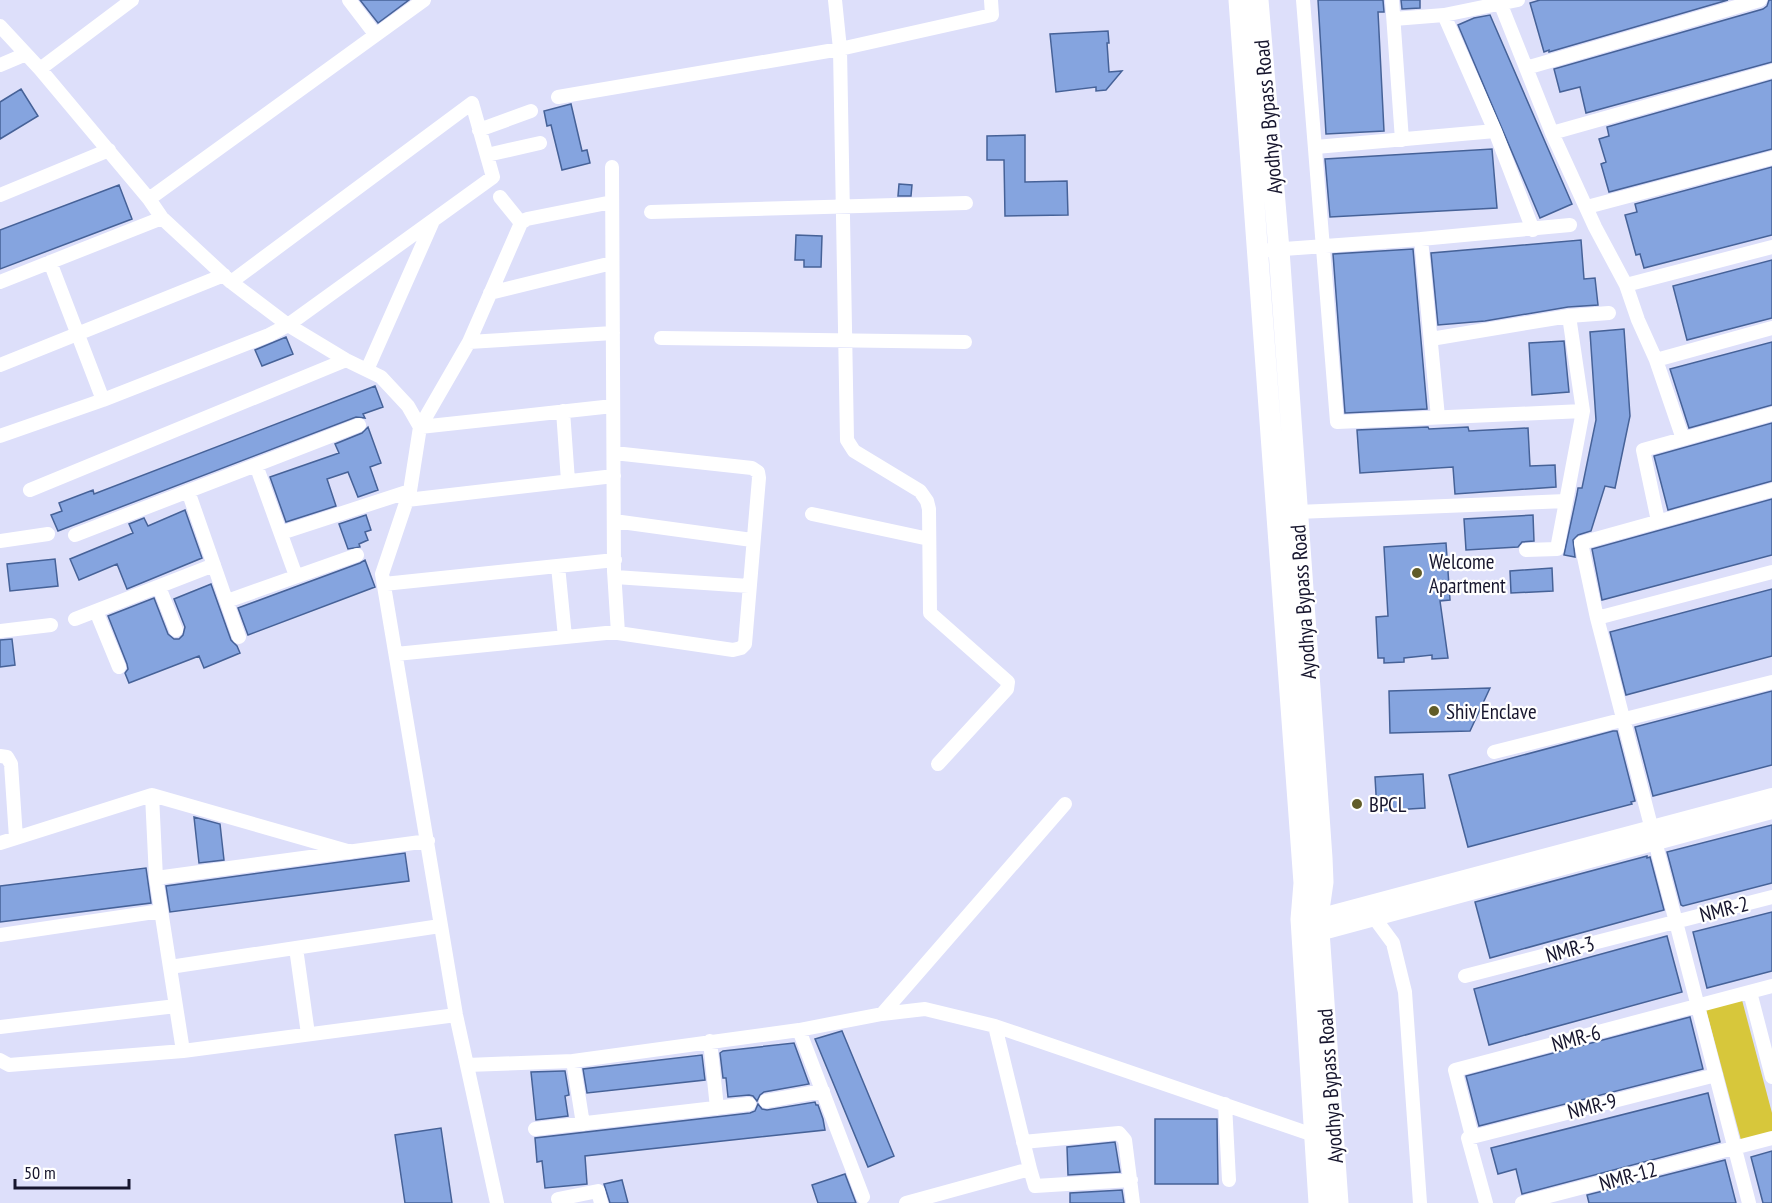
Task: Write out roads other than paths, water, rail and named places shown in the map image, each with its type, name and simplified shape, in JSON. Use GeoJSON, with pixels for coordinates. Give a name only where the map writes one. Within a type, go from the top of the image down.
{"type":"FeatureCollection","features":[{"type":"Feature","properties":{"kind":"main road","name":"Ayodhya Bypass Road"},"geometry":{"type":"LineString","coordinates":[[1239,0],[1304,883],[1310,927],[1324,1138],[1319,1203]]}},
{"type":"Feature","properties":{"kind":"main road","name":"Ayodhya Bypass Road"},"geometry":{"type":"LineString","coordinates":[[1258,0],[1279,250],[1323,882],[1310,927]]}},
{"type":"Feature","properties":{"kind":"main road","name":"Ayodhya Bypass Road"},"geometry":{"type":"LineString","coordinates":[[1324,1138],[1338,1203]]}},
{"type":"Feature","properties":{"kind":"street"},"geometry":{"type":"LineString","coordinates":[[40,69],[132,0]]}},
{"type":"Feature","properties":{"kind":"street"},"geometry":{"type":"LineString","coordinates":[[351,0],[375,34]]}},
{"type":"Feature","properties":{"kind":"street"},"geometry":{"type":"LineString","coordinates":[[149,199],[424,0]]}},
{"type":"Feature","properties":{"kind":"street"},"geometry":{"type":"LineString","coordinates":[[835,0],[840,49],[847,440],[854,451],[924,495],[929,509],[930,613],[1008,682],[1007,689],[938,764]]}},
{"type":"Feature","properties":{"kind":"street"},"geometry":{"type":"LineString","coordinates":[[558,97],[840,49],[992,15],[991,0]]}},
{"type":"Feature","properties":{"kind":"street"},"geometry":{"type":"LineString","coordinates":[[1303,0],[1337,422],[1583,411]]}},
{"type":"Feature","properties":{"kind":"street"},"geometry":{"type":"LineString","coordinates":[[1392,0],[1402,140]]}},
{"type":"Feature","properties":{"kind":"street"},"geometry":{"type":"LineString","coordinates":[[1394,20],[1444,15],[1518,0]]}},
{"type":"Feature","properties":{"kind":"street"},"geometry":{"type":"LineString","coordinates":[[1526,68],[1760,0]]}},
{"type":"Feature","properties":{"kind":"street"},"geometry":{"type":"LineString","coordinates":[[1500,2],[1552,133],[1595,226],[1626,285],[1638,320],[1656,360],[1683,439]]}},
{"type":"Feature","properties":{"kind":"street"},"geometry":{"type":"LineString","coordinates":[[1444,15],[1495,131],[1533,230]]}},
{"type":"Feature","properties":{"kind":"street"},"geometry":{"type":"LineString","coordinates":[[0,26],[109,150],[162,218],[227,278],[288,325],[346,360],[381,377],[408,406],[420,427]]}},
{"type":"Feature","properties":{"kind":"street"},"geometry":{"type":"LineString","coordinates":[[0,64],[26,54]]}},
{"type":"Feature","properties":{"kind":"street"},"geometry":{"type":"LineString","coordinates":[[1552,133],[1772,71]]}},
{"type":"Feature","properties":{"kind":"street"},"geometry":{"type":"LineString","coordinates":[[0,365],[227,278],[472,103],[493,177],[288,325],[269,335],[103,400],[0,436]]}},
{"type":"Feature","properties":{"kind":"street"},"geometry":{"type":"LineString","coordinates":[[479,130],[531,111]]}},
{"type":"Feature","properties":{"kind":"street"},"geometry":{"type":"LineString","coordinates":[[1316,147],[1495,131]]}},
{"type":"Feature","properties":{"kind":"street"},"geometry":{"type":"LineString","coordinates":[[487,155],[540,143]]}},
{"type":"Feature","properties":{"kind":"street"},"geometry":{"type":"LineString","coordinates":[[0,195],[109,150]]}},
{"type":"Feature","properties":{"kind":"street"},"geometry":{"type":"LineString","coordinates":[[1587,207],[1772,158]]}},
{"type":"Feature","properties":{"kind":"street"},"geometry":{"type":"LineString","coordinates":[[612,167],[614,521],[618,633]]}},
{"type":"Feature","properties":{"kind":"street"},"geometry":{"type":"LineString","coordinates":[[500,196],[521,223]]}},
{"type":"Feature","properties":{"kind":"street"},"geometry":{"type":"LineString","coordinates":[[497,1203],[456,1015],[382,574],[408,495],[420,427],[469,342],[521,223],[527,219],[612,202]]}},
{"type":"Feature","properties":{"kind":"street"},"geometry":{"type":"LineString","coordinates":[[651,212],[966,203]]}},
{"type":"Feature","properties":{"kind":"street"},"geometry":{"type":"LineString","coordinates":[[0,282],[162,218]]}},
{"type":"Feature","properties":{"kind":"street"},"geometry":{"type":"LineString","coordinates":[[367,370],[433,220]]}},
{"type":"Feature","properties":{"kind":"street"},"geometry":{"type":"LineString","coordinates":[[1257,251],[1533,230],[1570,225]]}},
{"type":"Feature","properties":{"kind":"street"},"geometry":{"type":"LineString","coordinates":[[1421,239],[1438,417]]}},
{"type":"Feature","properties":{"kind":"street"},"geometry":{"type":"LineString","coordinates":[[1626,285],[1772,247]]}},
{"type":"Feature","properties":{"kind":"street"},"geometry":{"type":"LineString","coordinates":[[50,262],[103,400]]}},
{"type":"Feature","properties":{"kind":"street"},"geometry":{"type":"LineString","coordinates":[[490,293],[612,263]]}},
{"type":"Feature","properties":{"kind":"street"},"geometry":{"type":"LineString","coordinates":[[1431,339],[1569,316],[1610,314]]}},
{"type":"Feature","properties":{"kind":"street"},"geometry":{"type":"LineString","coordinates":[[1526,550],[1557,549],[1583,411],[1569,316]]}},
{"type":"Feature","properties":{"kind":"street"},"geometry":{"type":"LineString","coordinates":[[1656,360],[1772,328]]}},
{"type":"Feature","properties":{"kind":"street"},"geometry":{"type":"LineString","coordinates":[[469,342],[613,333]]}},
{"type":"Feature","properties":{"kind":"street"},"geometry":{"type":"LineString","coordinates":[[661,338],[965,342]]}},
{"type":"Feature","properties":{"kind":"street"},"geometry":{"type":"LineString","coordinates":[[30,490],[346,360]]}},
{"type":"Feature","properties":{"kind":"street"},"geometry":{"type":"LineString","coordinates":[[420,427],[613,406]]}},
{"type":"Feature","properties":{"kind":"street"},"geometry":{"type":"LineString","coordinates":[[563,411],[568,482]]}},
{"type":"Feature","properties":{"kind":"street"},"geometry":{"type":"LineString","coordinates":[[1658,521],[1643,450],[1772,414]]}},
{"type":"Feature","properties":{"kind":"street"},"geometry":{"type":"LineString","coordinates":[[75,534],[359,425]]}},
{"type":"Feature","properties":{"kind":"street"},"geometry":{"type":"LineString","coordinates":[[396,654],[618,633],[733,650],[741,648],[745,644],[758,472],[752,468],[614,453]]}},
{"type":"Feature","properties":{"kind":"street"},"geometry":{"type":"LineString","coordinates":[[256,465],[296,576]]}},
{"type":"Feature","properties":{"kind":"street"},"geometry":{"type":"LineString","coordinates":[[281,533],[408,495],[614,476]]}},
{"type":"Feature","properties":{"kind":"street"},"geometry":{"type":"LineString","coordinates":[[1749,1203],[1597,618],[1581,543],[1772,490]]}},
{"type":"Feature","properties":{"kind":"street"},"geometry":{"type":"LineString","coordinates":[[188,491],[239,637]]}},
{"type":"Feature","properties":{"kind":"street"},"geometry":{"type":"LineString","coordinates":[[1297,512],[1566,501]]}},
{"type":"Feature","properties":{"kind":"street"},"geometry":{"type":"LineString","coordinates":[[812,514],[929,539]]}},
{"type":"Feature","properties":{"kind":"street"},"geometry":{"type":"LineString","coordinates":[[614,521],[752,540]]}},
{"type":"Feature","properties":{"kind":"street"},"geometry":{"type":"LineString","coordinates":[[0,541],[48,534]]}},
{"type":"Feature","properties":{"kind":"street"},"geometry":{"type":"LineString","coordinates":[[227,601],[357,555]]}},
{"type":"Feature","properties":{"kind":"street"},"geometry":{"type":"LineString","coordinates":[[384,584],[615,560]]}},
{"type":"Feature","properties":{"kind":"street"},"geometry":{"type":"LineString","coordinates":[[75,619],[214,565]]}},
{"type":"Feature","properties":{"kind":"street"},"geometry":{"type":"LineString","coordinates":[[558,566],[565,637]]}},
{"type":"Feature","properties":{"kind":"street"},"geometry":{"type":"LineString","coordinates":[[1597,618],[1772,573]]}},
{"type":"Feature","properties":{"kind":"street"},"geometry":{"type":"LineString","coordinates":[[615,577],[749,586]]}},
{"type":"Feature","properties":{"kind":"street"},"geometry":{"type":"LineString","coordinates":[[159,587],[176,630]]}},
{"type":"Feature","properties":{"kind":"street"},"geometry":{"type":"LineString","coordinates":[[96,611],[119,667]]}},
{"type":"Feature","properties":{"kind":"street"},"geometry":{"type":"LineString","coordinates":[[0,631],[51,625]]}},
{"type":"Feature","properties":{"kind":"street"},"geometry":{"type":"LineString","coordinates":[[1494,752],[1772,682]]}},
{"type":"Feature","properties":{"kind":"street"},"geometry":{"type":"LineString","coordinates":[[0,756],[7,757],[11,764],[16,838]]}},
{"type":"Feature","properties":{"kind":"street"},"geometry":{"type":"LineString","coordinates":[[0,843],[152,795],[351,852]]}},
{"type":"Feature","properties":{"kind":"street"},"geometry":{"type":"LineString","coordinates":[[152,795],[156,878],[183,1051]]}},
{"type":"Feature","properties":{"kind":"street"},"geometry":{"type":"LineString","coordinates":[[1310,927],[1364,904],[1772,796]]}},
{"type":"Feature","properties":{"kind":"street"},"geometry":{"type":"LineString","coordinates":[[882,1014],[1065,804]]}},
{"type":"Feature","properties":{"kind":"street"},"geometry":{"type":"LineString","coordinates":[[1310,927],[1375,919],[1772,811]]}},
{"type":"Feature","properties":{"kind":"street"},"geometry":{"type":"LineString","coordinates":[[156,878],[428,842]]}},
{"type":"Feature","properties":{"kind":"street","name":"NMR-2"},"geometry":{"type":"LineString","coordinates":[[1676,922],[1772,897]]}},
{"type":"Feature","properties":{"kind":"street"},"geometry":{"type":"LineString","coordinates":[[1364,904],[1393,943],[1405,992],[1420,1203]]}},
{"type":"Feature","properties":{"kind":"street"},"geometry":{"type":"LineString","coordinates":[[0,935],[161,911]]}},
{"type":"Feature","properties":{"kind":"street","name":"NMR-3"},"geometry":{"type":"LineString","coordinates":[[1465,976],[1676,922]]}},
{"type":"Feature","properties":{"kind":"street"},"geometry":{"type":"LineString","coordinates":[[170,967],[441,926]]}},
{"type":"Feature","properties":{"kind":"street"},"geometry":{"type":"LineString","coordinates":[[296,948],[308,1034]]}},
{"type":"Feature","properties":{"kind":"street","name":"NMR-6"},"geometry":{"type":"LineString","coordinates":[[1470,1137],[1455,1070],[1772,986]]}},
{"type":"Feature","properties":{"kind":"street"},"geometry":{"type":"LineString","coordinates":[[1750,992],[1770,1061],[1772,1077]]}},
{"type":"Feature","properties":{"kind":"street"},"geometry":{"type":"LineString","coordinates":[[0,1027],[176,1006]]}},
{"type":"Feature","properties":{"kind":"street"},"geometry":{"type":"LineString","coordinates":[[467,1065],[573,1061],[800,1030],[882,1014],[925,1009],[995,1026],[1324,1138]]}},
{"type":"Feature","properties":{"kind":"street"},"geometry":{"type":"LineString","coordinates":[[0,1060],[9,1065],[183,1051],[456,1015]]}},
{"type":"Feature","properties":{"kind":"street"},"geometry":{"type":"LineString","coordinates":[[995,1026],[1035,1186],[1131,1180]]}},
{"type":"Feature","properties":{"kind":"street"},"geometry":{"type":"LineString","coordinates":[[800,1030],[863,1197]]}},
{"type":"Feature","properties":{"kind":"street"},"geometry":{"type":"LineString","coordinates":[[710,1041],[717,1108]]}},
{"type":"Feature","properties":{"kind":"street"},"geometry":{"type":"LineString","coordinates":[[573,1061],[583,1125]]}},
{"type":"Feature","properties":{"kind":"street","name":"NMR-9"},"geometry":{"type":"LineString","coordinates":[[1470,1137],[1716,1075]]}},
{"type":"Feature","properties":{"kind":"street"},"geometry":{"type":"LineString","coordinates":[[766,1101],[823,1090]]}},
{"type":"Feature","properties":{"kind":"street"},"geometry":{"type":"LineString","coordinates":[[535,1129],[749,1104]]}},
{"type":"Feature","properties":{"kind":"street"},"geometry":{"type":"LineString","coordinates":[[1225,1104],[1228,1180]]}},
{"type":"Feature","properties":{"kind":"street"},"geometry":{"type":"LineString","coordinates":[[1023,1142],[1119,1133],[1125,1140],[1133,1203]]}},
{"type":"Feature","properties":{"kind":"street"},"geometry":{"type":"LineString","coordinates":[[1470,1137],[1486,1203]]}},
{"type":"Feature","properties":{"kind":"street","name":"NMR-12"},"geometry":{"type":"LineString","coordinates":[[1522,1203],[1772,1138]]}},
{"type":"Feature","properties":{"kind":"street"},"geometry":{"type":"LineString","coordinates":[[906,1203],[1030,1169]]}},
{"type":"Feature","properties":{"kind":"street"},"geometry":{"type":"LineString","coordinates":[[558,1199],[598,1191],[601,1203]]}},
{"type":"Feature","properties":{"kind":"place","name":"Welcome Apartment"},"geometry":{"type":"Point","coordinates":[1417,573]}},
{"type":"Feature","properties":{"kind":"place","name":"Shiv Enclave"},"geometry":{"type":"Point","coordinates":[1434,711]}},
{"type":"Feature","properties":{"kind":"place","name":"BPCL"},"geometry":{"type":"Point","coordinates":[1357,804]}}]}
